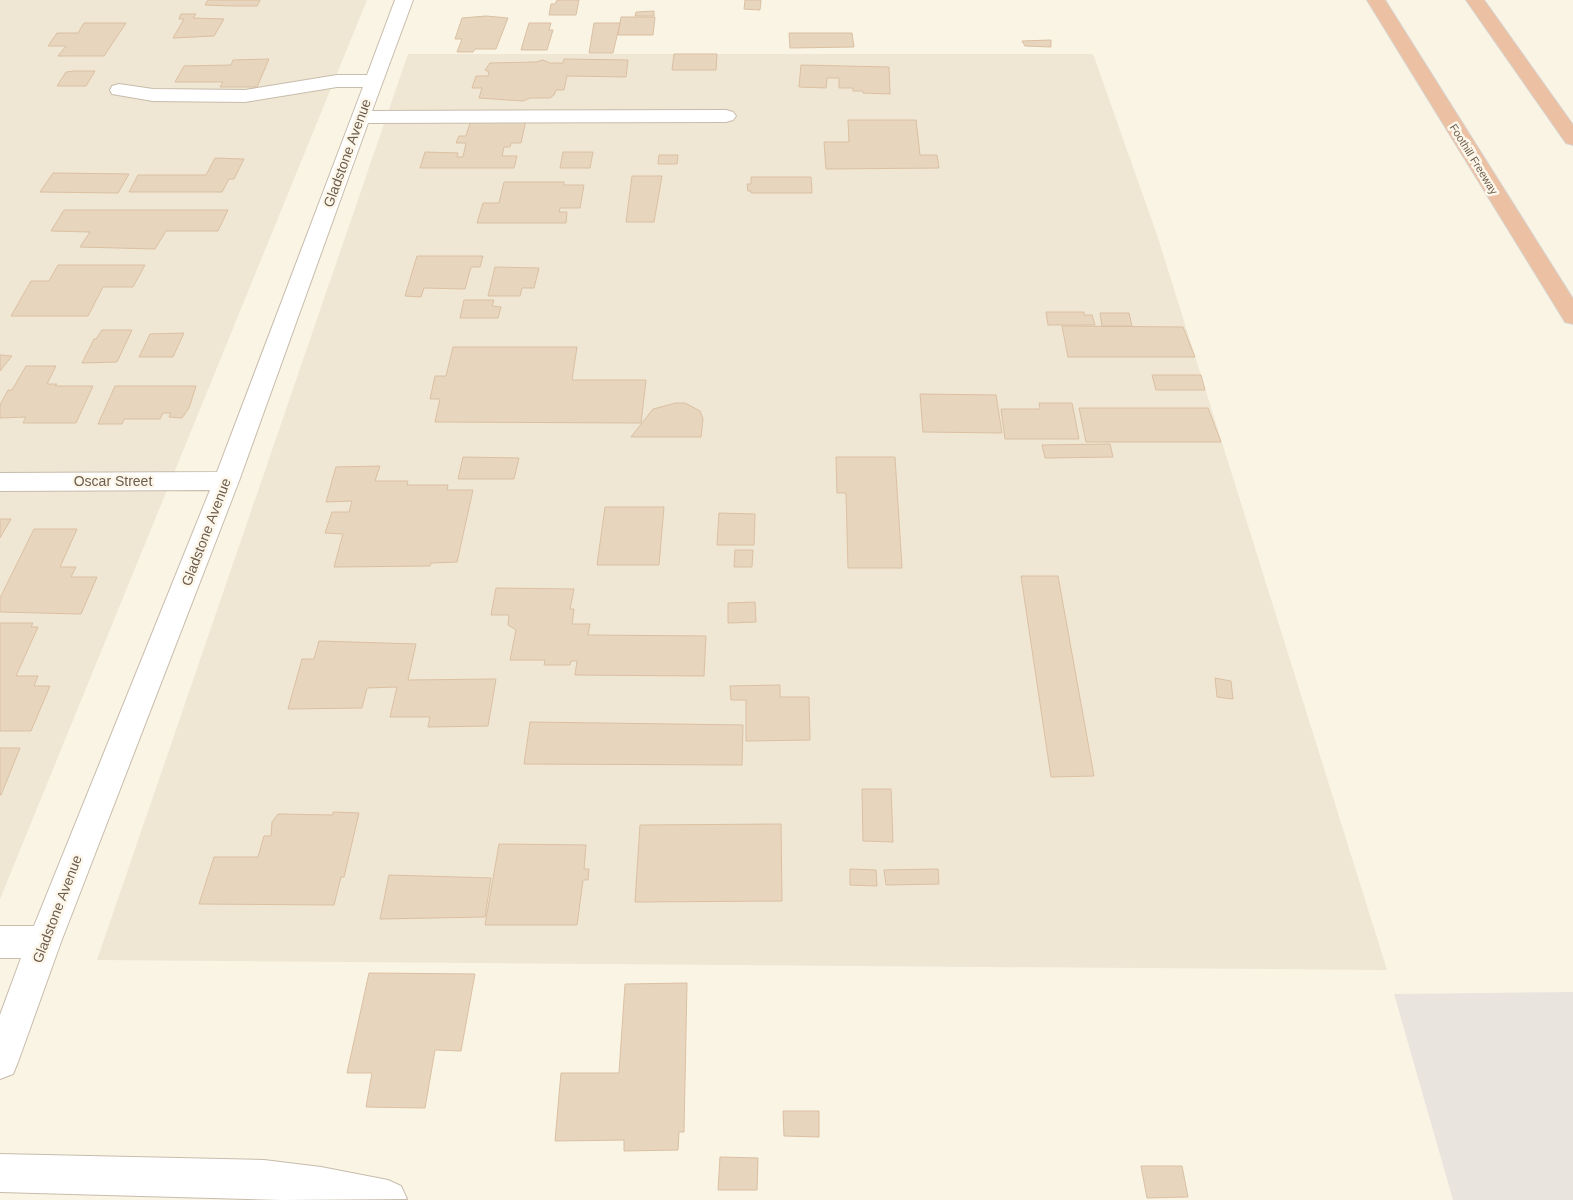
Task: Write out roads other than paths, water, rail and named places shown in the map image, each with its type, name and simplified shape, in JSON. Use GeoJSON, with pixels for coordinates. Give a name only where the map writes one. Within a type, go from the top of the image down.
{"type":"FeatureCollection","features":[{"type":"Feature","properties":{"kind":"highway","name":"Foothill Freeway"},"geometry":{"type":"LineString","coordinates":[[1376,0],[1573,317]]}},
{"type":"Feature","properties":{"kind":"highway"},"geometry":{"type":"LineString","coordinates":[[1474,0],[1573,139]]}},
{"type":"Feature","properties":{"kind":"street","name":"Gladstone Avenue"},"geometry":{"type":"LineString","coordinates":[[0,1062],[44,942],[226,481],[404,0]]}},
{"type":"Feature","properties":{"kind":"street"},"geometry":{"type":"LineString","coordinates":[[119,90],[153,95],[245,96],[337,81],[374,81]]}},
{"type":"Feature","properties":{"kind":"street"},"geometry":{"type":"LineString","coordinates":[[361,117],[726,116]]}},
{"type":"Feature","properties":{"kind":"street","name":"Oscar Street"},"geometry":{"type":"LineString","coordinates":[[0,482],[226,481]]}},
{"type":"Feature","properties":{"kind":"street"},"geometry":{"type":"LineString","coordinates":[[0,942],[44,942]]}},
{"type":"Feature","properties":{"kind":"street"},"geometry":{"type":"LineString","coordinates":[[0,1173],[264,1179],[322,1186],[388,1199]]}}]}
